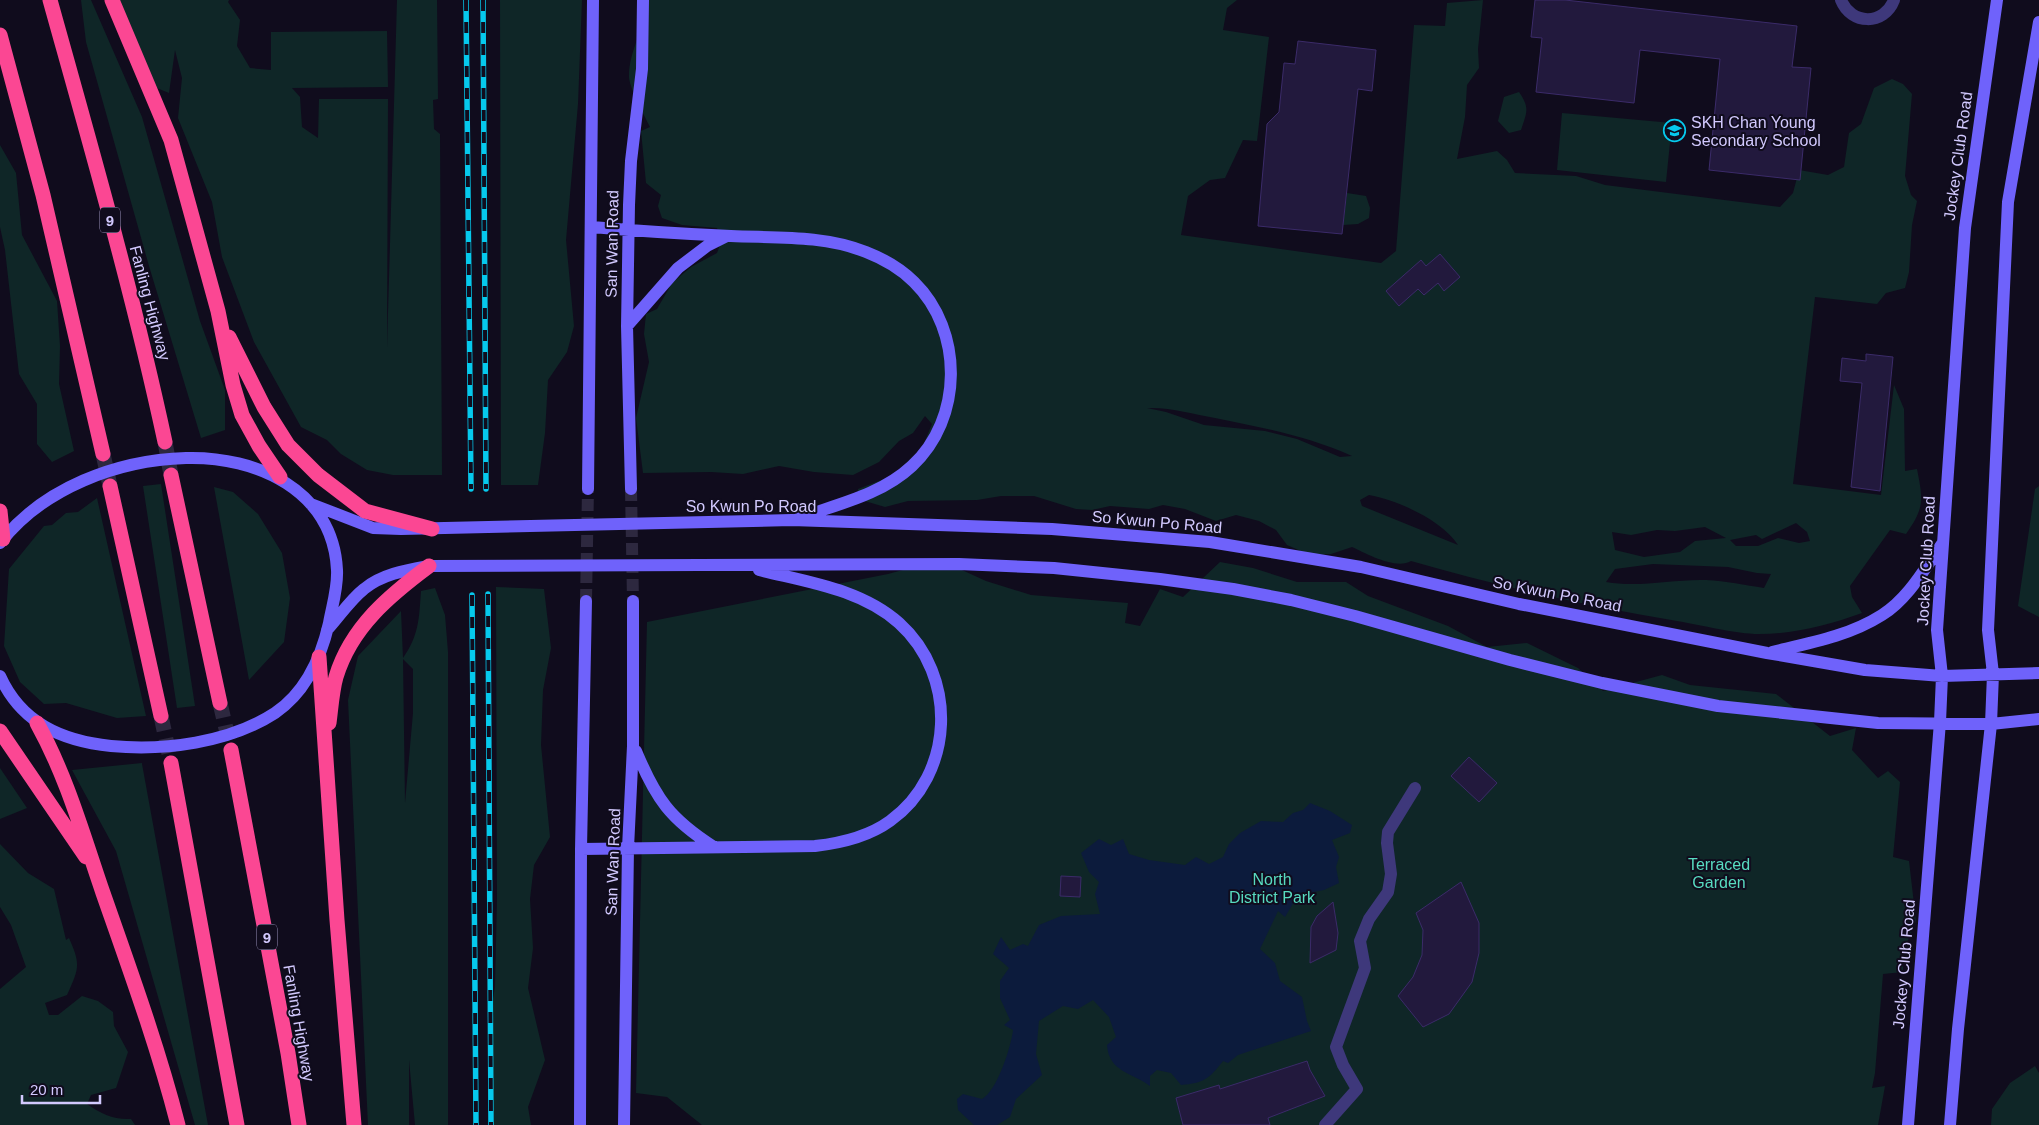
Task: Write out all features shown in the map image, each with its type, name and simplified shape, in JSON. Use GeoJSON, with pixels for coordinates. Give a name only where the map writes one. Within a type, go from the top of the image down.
{"type":"FeatureCollection","features":[{"type":"Feature","properties":{"kind":"highway","name":"Fanling Highway"},"geometry":{"type":"LineString","coordinates":[[50,0],[100,178],[150,374],[165,442]]}},
{"type":"Feature","properties":{"kind":"highway"},"geometry":{"type":"LineString","coordinates":[[112,0],[171,140],[218,310],[233,386],[242,415],[259,446],[280,477]]}},
{"type":"Feature","properties":{"kind":"highway"},"geometry":{"type":"LineString","coordinates":[[0,35],[43,195],[103,454]]}},
{"type":"Feature","properties":{"kind":"highway"},"geometry":{"type":"LineString","coordinates":[[218,310],[242,365],[264,407],[288,445],[318,475],[365,511],[432,529]]}},
{"type":"Feature","properties":{"kind":"highway"},"geometry":{"type":"LineString","coordinates":[[171,475],[220,703]]}},
{"type":"Feature","properties":{"kind":"highway"},"geometry":{"type":"LineString","coordinates":[[110,486],[161,716]]}},
{"type":"Feature","properties":{"kind":"highway"},"geometry":{"type":"LineString","coordinates":[[0,511],[2,541]]}},
{"type":"Feature","properties":{"kind":"highway"},"geometry":{"type":"LineString","coordinates":[[326,744],[335,678],[342,660],[354,639],[372,614],[399,588],[430,566]]}},
{"type":"Feature","properties":{"kind":"highway"},"geometry":{"type":"LineString","coordinates":[[319,657],[337,920],[354,1125]]}},
{"type":"Feature","properties":{"kind":"highway"},"geometry":{"type":"LineString","coordinates":[[37,723],[54,754],[96,871],[130,971],[178,1125]]}},
{"type":"Feature","properties":{"kind":"highway"},"geometry":{"type":"LineString","coordinates":[[0,731],[96,871]]}},
{"type":"Feature","properties":{"kind":"highway","name":"Fanling Highway"},"geometry":{"type":"LineString","coordinates":[[231,750],[286,1044],[299,1125]]}},
{"type":"Feature","properties":{"kind":"highway"},"geometry":{"type":"LineString","coordinates":[[170,763],[237,1125]]}},
{"type":"Feature","properties":{"kind":"main road","name":"San Wan Road"},"geometry":{"type":"LineString","coordinates":[[588,489],[593,0]]}},
{"type":"Feature","properties":{"kind":"main road","name":"San Wan Road"},"geometry":{"type":"LineString","coordinates":[[631,489],[627,326],[630,161],[642,69],[643,0]]}},
{"type":"Feature","properties":{"kind":"main road","name":"Jockey Club Road"},"geometry":{"type":"LineString","coordinates":[[1908,1125],[1940,722],[1942,676],[1937,630],[1965,228],[1997,0]]}},
{"type":"Feature","properties":{"kind":"main road"},"geometry":{"type":"LineString","coordinates":[[1950,1125],[1959,1019],[1991,724],[1993,674],[1988,630],[2005,243],[2013,167],[2039,22]]}},
{"type":"Feature","properties":{"kind":"main road"},"geometry":{"type":"LineString","coordinates":[[592,227],[824,241],[864,252],[881,259],[915,282],[924,294],[938,317],[945,336],[950,363],[951,388],[943,420],[925,452],[898,478],[883,487],[863,496],[792,520]]}},
{"type":"Feature","properties":{"kind":"main road"},"geometry":{"type":"LineString","coordinates":[[627,326],[678,268],[707,246],[727,236]]}},
{"type":"Feature","properties":{"kind":"main road"},"geometry":{"type":"LineString","coordinates":[[0,676],[4,693],[37,723],[57,733],[80,741],[130,748],[156,747],[193,742],[233,732],[276,712],[293,697],[308,679],[319,657],[327,630],[335,592],[337,571],[334,551],[328,532],[311,504],[280,477],[241,462],[199,458],[139,463],[93,476],[74,485],[37,509],[2,541]]}},
{"type":"Feature","properties":{"kind":"main road","name":"So Kwun Po Road"},"geometry":{"type":"LineString","coordinates":[[311,504],[373,528],[432,529],[792,520],[1052,530],[1210,542],[1361,567],[1518,604],[1865,670],[1942,676],[2039,673]]}},
{"type":"Feature","properties":{"kind":"main road"},"geometry":{"type":"LineString","coordinates":[[1768,653],[1838,636],[1883,615],[1908,591],[1942,544]]}},
{"type":"Feature","properties":{"kind":"main road"},"geometry":{"type":"LineString","coordinates":[[327,630],[363,589],[382,578],[406,570],[430,566],[959,564],[1054,568],[1160,579],[1291,600],[1510,660],[1602,683],[1718,706],[1878,722],[1991,724],[2039,719]]}},
{"type":"Feature","properties":{"kind":"main road"},"geometry":{"type":"LineString","coordinates":[[582,849],[815,846],[837,843],[874,831],[890,821],[916,796],[933,765],[939,749],[942,713],[934,675],[926,657],[915,640],[899,623],[879,608],[841,591],[740,565]]}},
{"type":"Feature","properties":{"kind":"main road","name":"San Wan Road"},"geometry":{"type":"LineString","coordinates":[[580,1125],[586,601]]}},
{"type":"Feature","properties":{"kind":"main road","name":"San Wan Road"},"geometry":{"type":"LineString","coordinates":[[624,1125],[628,848],[633,746],[633,601]]}},
{"type":"Feature","properties":{"kind":"main road"},"geometry":{"type":"LineString","coordinates":[[633,746],[650,786],[663,803],[678,821],[714,847]]}},
{"type":"Feature","properties":{"kind":"street"},"geometry":{"type":"LineString","coordinates":[[1841,0],[1848,12],[1865,20],[1872,20],[1886,13],[1894,0]]}},
{"type":"Feature","properties":{"kind":"street"},"geometry":{"type":"LineString","coordinates":[[1325,1125],[1357,1089],[1343,1065],[1336,1047],[1365,968],[1360,942],[1369,919],[1388,892],[1391,874],[1387,843],[1388,832],[1415,788]]}},
{"type":"Feature","properties":{"kind":"green space"},"geometry":{"type":"Polygon","coordinates":[[[81,0],[91,0],[142,117],[200,321],[225,390],[225,430],[201,438],[149,266],[86,42],[81,0]]]}},
{"type":"Feature","properties":{"kind":"green space"},"geometry":{"type":"Polygon","coordinates":[[[112,0],[229,0],[228,2],[240,20],[237,46],[250,68],[271,70],[271,32],[387,31],[388,87],[292,88],[300,97],[302,127],[318,138],[319,99],[388,99],[387,348],[397,0],[437,0],[438,99],[433,100],[434,129],[440,134],[442,475],[393,475],[367,470],[341,454],[327,440],[301,427],[254,342],[222,257],[212,202],[178,118],[182,78],[175,50],[169,93],[147,84],[112,0]]]}},
{"type":"Feature","properties":{"kind":"green space"},"geometry":{"type":"Polygon","coordinates":[[[500,0],[582,0],[578,104],[566,240],[574,326],[567,352],[548,380],[545,433],[538,485],[501,485],[500,0]]]}},
{"type":"Feature","properties":{"kind":"green space"},"geometry":{"type":"Polygon","coordinates":[[[647,0],[1237,0],[1227,8],[1223,30],[1269,37],[1257,141],[1243,140],[1225,178],[1210,180],[1188,196],[1181,235],[1381,263],[1396,251],[1414,25],[1445,26],[1447,3],[1483,0],[1478,49],[1479,68],[1467,85],[1465,117],[1457,159],[1497,151],[1507,160],[1515,173],[1576,176],[1605,185],[1780,207],[1793,193],[1799,170],[1828,175],[1844,167],[1849,133],[1861,124],[1874,88],[1892,79],[1903,84],[1912,94],[1905,176],[1911,195],[1917,201],[1912,225],[1909,272],[1905,288],[1886,293],[1877,304],[1815,297],[1793,484],[1881,495],[1894,385],[1904,409],[1905,471],[1917,469],[1921,503],[1917,517],[1906,534],[1890,530],[1850,586],[1852,597],[1862,613],[1812,628],[1772,634],[1750,634],[1576,602],[1477,579],[1411,561],[1398,564],[1373,557],[1352,547],[1331,554],[1310,555],[1287,545],[1276,530],[1259,521],[1236,515],[1216,521],[1185,509],[1163,505],[1149,509],[1110,506],[1092,510],[1076,509],[1034,496],[1001,496],[977,500],[908,501],[885,507],[858,499],[858,489],[892,476],[922,448],[932,424],[925,416],[913,433],[899,441],[879,462],[853,475],[814,472],[779,466],[743,474],[711,472],[643,473],[636,418],[649,362],[644,334],[646,314],[657,309],[672,283],[691,267],[717,253],[721,242],[717,228],[682,225],[662,218],[658,206],[661,195],[646,183],[641,131],[650,127],[634,93],[629,76],[632,57],[646,10],[647,0]],[[1147,408],[1166,412],[1204,425],[1265,431],[1297,439],[1340,457],[1352,456],[1318,443],[1268,429],[1181,411],[1147,408]],[[1369,495],[1360,500],[1362,506],[1458,545],[1441,527],[1405,506],[1369,495]],[[1796,523],[1762,539],[1756,535],[1730,540],[1736,546],[1758,546],[1778,538],[1799,543],[1810,541],[1807,532],[1796,523]],[[1705,527],[1675,531],[1657,530],[1631,535],[1612,532],[1615,550],[1644,557],[1680,552],[1695,541],[1726,538],[1705,527]],[[1653,564],[1615,569],[1606,582],[1643,584],[1706,580],[1764,588],[1771,574],[1728,567],[1653,564]]]}},
{"type":"Feature","properties":{"kind":"green space"},"geometry":{"type":"Polygon","coordinates":[[[1519,92],[1525,102],[1526,114],[1521,130],[1509,133],[1498,121],[1504,97],[1519,92]]]}},
{"type":"Feature","properties":{"kind":"green space"},"geometry":{"type":"Polygon","coordinates":[[[1562,113],[1672,123],[1666,182],[1557,170],[1562,113]]]}},
{"type":"Feature","properties":{"kind":"green space"},"geometry":{"type":"Polygon","coordinates":[[[0,145],[16,173],[22,235],[57,301],[60,346],[59,384],[74,451],[52,462],[37,444],[37,404],[19,374],[5,250],[0,227],[0,145]]]}},
{"type":"Feature","properties":{"kind":"green space"},"geometry":{"type":"Polygon","coordinates":[[[1347,193],[1366,196],[1370,208],[1369,218],[1358,224],[1343,225],[1347,193]]]}},
{"type":"Feature","properties":{"kind":"green space"},"geometry":{"type":"Polygon","coordinates":[[[161,484],[195,706],[177,708],[143,486],[161,484]]]}},
{"type":"Feature","properties":{"kind":"green space"},"geometry":{"type":"Polygon","coordinates":[[[2039,486],[2039,617],[2018,606],[2035,489],[2039,486]]]}},
{"type":"Feature","properties":{"kind":"green space"},"geometry":{"type":"Polygon","coordinates":[[[214,487],[233,492],[258,514],[282,553],[290,598],[284,642],[249,680],[214,487]]]}},
{"type":"Feature","properties":{"kind":"green space"},"geometry":{"type":"Polygon","coordinates":[[[97,498],[146,716],[117,718],[66,703],[44,704],[20,682],[4,646],[9,569],[44,526],[52,525],[66,513],[78,512],[97,498]]]}},
{"type":"Feature","properties":{"kind":"green space","name":"North District Park"},"geometry":{"type":"Polygon","coordinates":[[[940,560],[986,581],[1031,595],[1128,603],[1125,623],[1140,626],[1160,589],[1183,597],[1220,562],[1253,568],[1297,582],[1346,582],[1368,596],[1448,626],[1487,647],[1527,643],[1578,668],[1603,691],[1662,675],[1690,685],[1776,694],[1830,736],[1856,728],[1852,750],[1878,778],[1888,771],[1900,782],[1893,857],[1909,861],[1916,921],[1903,952],[1903,972],[1883,974],[1875,1073],[1872,1088],[1885,1086],[1878,1125],[702,1125],[667,1097],[636,1093],[647,622],[888,574],[940,560]]]}},
{"type":"Feature","properties":{"kind":"green space"},"geometry":{"type":"Polygon","coordinates":[[[496,587],[544,589],[551,648],[543,690],[541,745],[550,837],[534,865],[530,899],[533,948],[528,988],[545,1060],[528,1107],[531,1125],[492,1125],[491,1113],[490,1016],[495,987],[497,899],[496,587]]]}},
{"type":"Feature","properties":{"kind":"green space"},"geometry":{"type":"Polygon","coordinates":[[[435,588],[445,615],[448,652],[448,1125],[415,1125],[409,1060],[409,1125],[368,1125],[348,700],[358,656],[401,611],[403,658],[415,634],[419,618],[421,591],[435,588]],[[403,659],[405,803],[413,713],[413,669],[403,659]]]}},
{"type":"Feature","properties":{"kind":"green space"},"geometry":{"type":"Polygon","coordinates":[[[142,763],[208,1125],[195,1125],[116,851],[72,770],[142,763]]]}},
{"type":"Feature","properties":{"kind":"green space"},"geometry":{"type":"Polygon","coordinates":[[[0,768],[27,808],[0,819],[0,768]]]}},
{"type":"Feature","properties":{"kind":"green space"},"geometry":{"type":"Polygon","coordinates":[[[0,844],[28,873],[54,889],[66,940],[69,938],[75,954],[77,966],[71,986],[67,995],[45,1003],[49,1015],[58,1015],[82,996],[98,1001],[113,1012],[114,1026],[128,1052],[116,1088],[91,1095],[87,1104],[108,1116],[131,1119],[135,1125],[0,1125],[0,989],[26,967],[11,925],[0,907],[0,844]]]}},
{"type":"Feature","properties":{"kind":"green space"},"geometry":{"type":"Polygon","coordinates":[[[2035,1066],[2039,1073],[2039,1125],[1991,1125],[1992,1109],[2010,1083],[2035,1066]]]}},
{"type":"Feature","properties":{"kind":"water"},"geometry":{"type":"Polygon","coordinates":[[[1310,803],[1330,811],[1352,825],[1350,833],[1332,840],[1339,857],[1336,867],[1339,883],[1324,890],[1298,895],[1285,917],[1278,911],[1260,949],[1275,963],[1280,981],[1302,997],[1311,1031],[1238,1055],[1228,1063],[1223,1061],[1210,1076],[1195,1083],[1181,1085],[1171,1073],[1157,1070],[1150,1076],[1150,1086],[1122,1070],[1112,1061],[1107,1045],[1116,1037],[1109,1017],[1093,1000],[1078,1009],[1063,1006],[1039,1021],[1036,1054],[1042,1075],[1016,1099],[1010,1117],[997,1125],[974,1125],[958,1110],[957,1099],[963,1094],[982,1099],[988,1094],[998,1078],[1009,1047],[1013,1030],[1004,1025],[1010,1020],[1000,998],[1000,981],[1009,968],[993,954],[1001,937],[1010,950],[1023,944],[1028,946],[1039,925],[1061,916],[1100,914],[1095,894],[1099,882],[1089,872],[1081,853],[1099,839],[1111,845],[1123,839],[1129,854],[1149,860],[1185,865],[1196,857],[1209,864],[1223,857],[1229,844],[1240,833],[1261,821],[1283,822],[1293,813],[1303,810],[1310,803]]]}},
{"type":"Feature","properties":{"kind":"building"},"geometry":{"type":"Polygon","coordinates":[[[1535,0],[1565,0],[1797,26],[1792,67],[1811,68],[1800,180],[1709,170],[1720,59],[1640,50],[1634,103],[1536,92],[1542,38],[1531,37],[1535,0]]]}},
{"type":"Feature","properties":{"kind":"building"},"geometry":{"type":"Polygon","coordinates":[[[1298,41],[1376,50],[1372,91],[1358,89],[1342,234],[1258,226],[1267,124],[1279,112],[1284,63],[1295,64],[1298,41]]]}},
{"type":"Feature","properties":{"kind":"building"},"geometry":{"type":"Polygon","coordinates":[[[1440,254],[1460,277],[1444,291],[1438,283],[1424,295],[1418,289],[1399,306],[1386,291],[1421,260],[1426,266],[1440,254]]]}},
{"type":"Feature","properties":{"kind":"building"},"geometry":{"type":"Polygon","coordinates":[[[1866,354],[1893,357],[1880,491],[1851,487],[1862,383],[1840,381],[1842,358],[1866,361],[1866,354]]]}},
{"type":"Feature","properties":{"kind":"building"},"geometry":{"type":"Polygon","coordinates":[[[1469,757],[1497,783],[1479,802],[1451,776],[1469,757]]]}},
{"type":"Feature","properties":{"kind":"building"},"geometry":{"type":"Polygon","coordinates":[[[1061,876],[1081,877],[1080,897],[1060,896],[1061,876]]]}},
{"type":"Feature","properties":{"kind":"building"},"geometry":{"type":"Polygon","coordinates":[[[1461,882],[1479,923],[1479,953],[1472,982],[1449,1014],[1423,1027],[1398,996],[1413,977],[1422,955],[1423,930],[1416,913],[1461,882]]]}},
{"type":"Feature","properties":{"kind":"building"},"geometry":{"type":"Polygon","coordinates":[[[1333,902],[1338,933],[1336,950],[1310,963],[1311,927],[1317,916],[1333,902]]]}},
{"type":"Feature","properties":{"kind":"building"},"geometry":{"type":"Polygon","coordinates":[[[1307,1061],[1325,1096],[1268,1118],[1270,1125],[1183,1125],[1176,1098],[1219,1085],[1220,1089],[1307,1061]]]}},
{"type":"Feature","properties":{"kind":"tunnel"},"geometry":{"type":"LineString","coordinates":[[165,442],[171,475]]}},
{"type":"Feature","properties":{"kind":"tunnel"},"geometry":{"type":"LineString","coordinates":[[103,454],[110,486]]}},
{"type":"Feature","properties":{"kind":"tunnel"},"geometry":{"type":"LineString","coordinates":[[586,601],[588,489]]}},
{"type":"Feature","properties":{"kind":"tunnel"},"geometry":{"type":"LineString","coordinates":[[631,489],[633,601]]}},
{"type":"Feature","properties":{"kind":"tunnel"},"geometry":{"type":"LineString","coordinates":[[220,703],[231,750]]}},
{"type":"Feature","properties":{"kind":"tunnel"},"geometry":{"type":"LineString","coordinates":[[161,716],[171,763]]}},
{"type":"Feature","properties":{"kind":"railway"},"geometry":{"type":"LineString","coordinates":[[466,0],[471,489]]}},
{"type":"Feature","properties":{"kind":"railway"},"geometry":{"type":"LineString","coordinates":[[483,0],[486,489]]}},
{"type":"Feature","properties":{"kind":"railway"},"geometry":{"type":"LineString","coordinates":[[488,594],[491,1125]]}},
{"type":"Feature","properties":{"kind":"railway"},"geometry":{"type":"LineString","coordinates":[[472,595],[476,1125]]}},
{"type":"Feature","properties":{"kind":"place","name":"SKH Chan Young Secondary School"},"geometry":{"type":"Point","coordinates":[1675,131]}},
{"type":"Feature","properties":{"kind":"park label","name":"Terraced Garden"},"geometry":{"type":"Point","coordinates":[1719,873]}}]}
